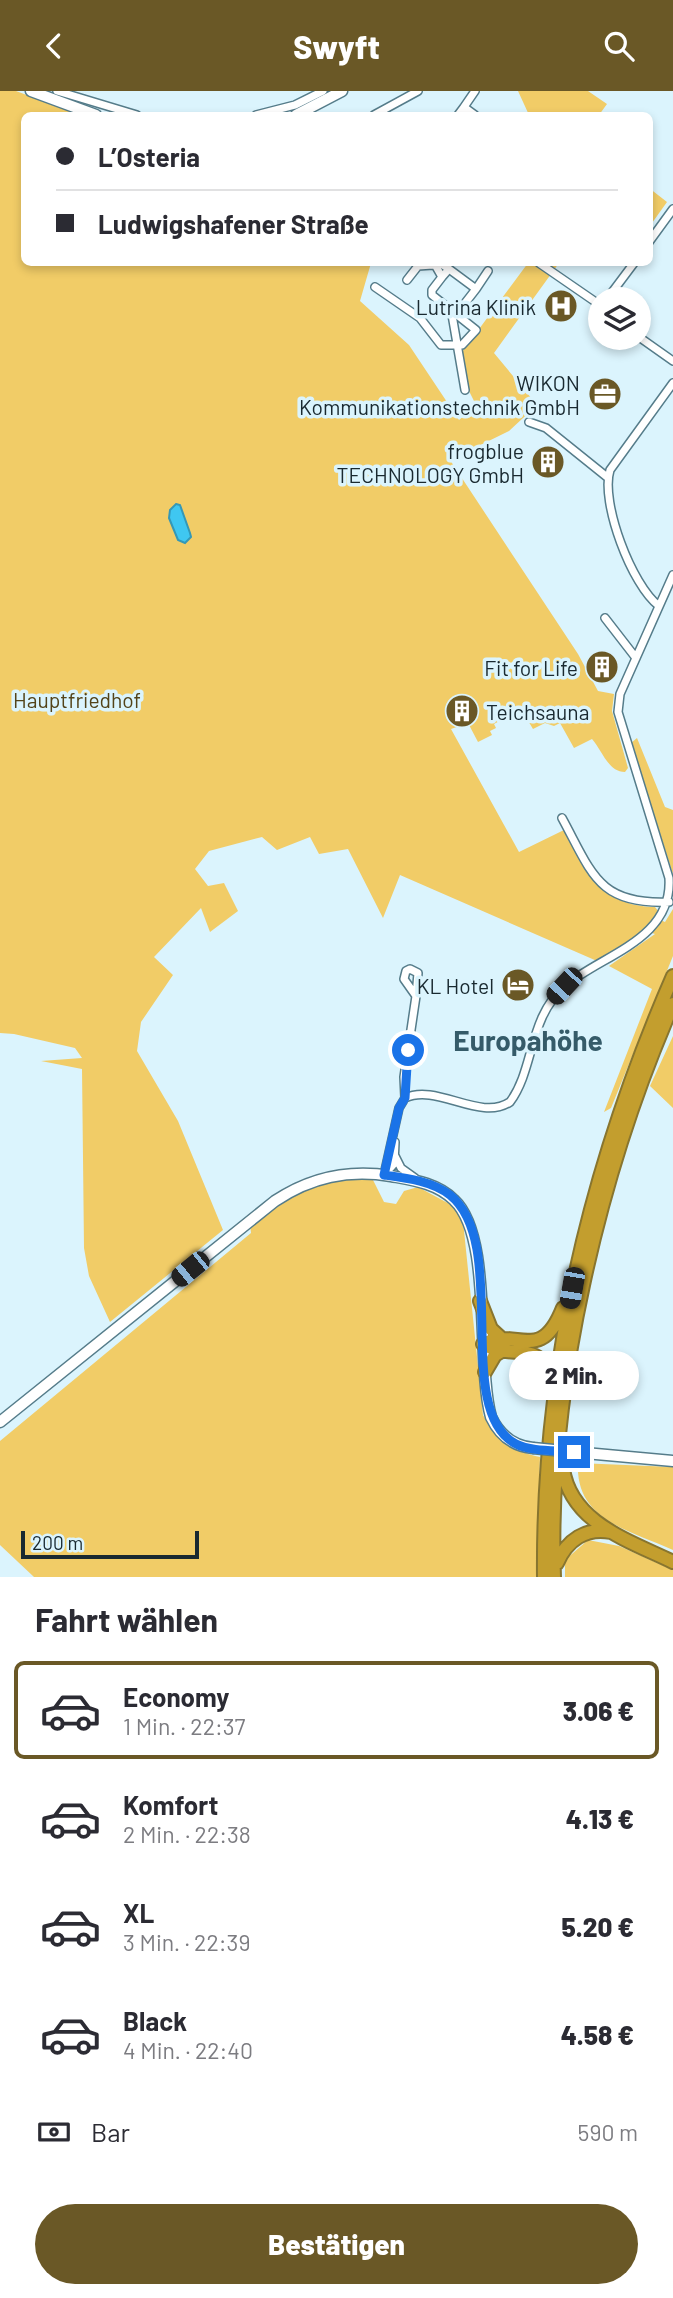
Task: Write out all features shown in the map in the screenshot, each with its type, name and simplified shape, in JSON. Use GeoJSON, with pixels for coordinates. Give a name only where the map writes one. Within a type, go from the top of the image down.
{"type":"FeatureCollection","features":[{"type":"Feature","properties":{"kind":"highway"},"geometry":{"type":"LineString","coordinates":[[550,1575],[547,1477],[554,1397],[572,1288],[617,1119],[673,976]]}},
{"type":"Feature","properties":{"kind":"highway"},"geometry":{"type":"LineString","coordinates":[[550,1575],[560,1437],[587,1266],[633,1108],[673,1004]]}},
{"type":"Feature","properties":{"kind":"highway"},"geometry":{"type":"LineString","coordinates":[[483,1344],[526,1343],[549,1333],[557,1323],[572,1288]]}},
{"type":"Feature","properties":{"kind":"highway"},"geometry":{"type":"LineString","coordinates":[[480,1301],[491,1329],[505,1345],[531,1353],[542,1360],[548,1370],[554,1397]]}},
{"type":"Feature","properties":{"kind":"highway"},"geometry":{"type":"LineString","coordinates":[[485,1372],[505,1345]]}},
{"type":"Feature","properties":{"kind":"highway"},"geometry":{"type":"LineString","coordinates":[[560,1437],[563,1471],[571,1497],[584,1513],[615,1533],[673,1562]]}},
{"type":"Feature","properties":{"kind":"highway"},"geometry":{"type":"LineString","coordinates":[[550,1575],[563,1551],[577,1537],[595,1531],[615,1533]]}},
{"type":"Feature","properties":{"kind":"street"},"geometry":{"type":"LineString","coordinates":[[31,91],[88,112]]}},
{"type":"Feature","properties":{"kind":"street"},"geometry":{"type":"LineString","coordinates":[[57,91],[127,112]]}},
{"type":"Feature","properties":{"kind":"street"},"geometry":{"type":"LineString","coordinates":[[268,112],[295,105],[323,91]]}},
{"type":"Feature","properties":{"kind":"street"},"geometry":{"type":"LineString","coordinates":[[302,112],[342,91]]}},
{"type":"Feature","properties":{"kind":"street"},"geometry":{"type":"LineString","coordinates":[[380,112],[418,91]]}},
{"type":"Feature","properties":{"kind":"street"},"geometry":{"type":"LineString","coordinates":[[460,112],[475,91]]}},
{"type":"Feature","properties":{"kind":"street"},"geometry":{"type":"LineString","coordinates":[[464,107],[471,112]]}},
{"type":"Feature","properties":{"kind":"street"},"geometry":{"type":"LineString","coordinates":[[653,236],[673,209]]}},
{"type":"Feature","properties":{"kind":"street"},"geometry":{"type":"LineString","coordinates":[[407,280],[418,266]]}},
{"type":"Feature","properties":{"kind":"street"},"geometry":{"type":"LineString","coordinates":[[437,266],[442,277]]}},
{"type":"Feature","properties":{"kind":"street"},"geometry":{"type":"LineString","coordinates":[[442,266],[476,289]]}},
{"type":"Feature","properties":{"kind":"street"},"geometry":{"type":"LineString","coordinates":[[543,266],[588,298]]}},
{"type":"Feature","properties":{"kind":"street"},"geometry":{"type":"LineString","coordinates":[[616,287],[632,266]]}},
{"type":"Feature","properties":{"kind":"street"},"geometry":{"type":"LineString","coordinates":[[375,287],[420,319],[440,345],[467,343],[476,330],[432,295],[432,290],[449,269]]}},
{"type":"Feature","properties":{"kind":"street"},"geometry":{"type":"LineString","coordinates":[[462,307],[488,271]]}},
{"type":"Feature","properties":{"kind":"street"},"geometry":{"type":"LineString","coordinates":[[451,309],[465,390]]}},
{"type":"Feature","properties":{"kind":"street"},"geometry":{"type":"LineString","coordinates":[[651,345],[673,361]]}},
{"type":"Feature","properties":{"kind":"street"},"geometry":{"type":"LineString","coordinates":[[659,606],[648,596],[622,546],[612,510],[607,477],[621,452],[673,383]]}},
{"type":"Feature","properties":{"kind":"street"},"geometry":{"type":"LineString","coordinates":[[529,422],[546,428],[607,477]]}},
{"type":"Feature","properties":{"kind":"street"},"geometry":{"type":"LineString","coordinates":[[405,1098],[425,1095],[492,1107],[510,1102],[550,1003],[574,979],[650,932],[665,913],[669,902],[667,871],[619,719],[620,694],[673,575]]}},
{"type":"Feature","properties":{"kind":"street"},"geometry":{"type":"LineString","coordinates":[[605,618],[636,658]]}},
{"type":"Feature","properties":{"kind":"street"},"geometry":{"type":"LineString","coordinates":[[562,818],[590,869],[607,889],[632,901],[669,902]]}},
{"type":"Feature","properties":{"kind":"street"},"geometry":{"type":"LineString","coordinates":[[384,1175],[399,1108],[405,1098],[404,1077],[416,996]]}},
{"type":"Feature","properties":{"kind":"street"},"geometry":{"type":"LineString","coordinates":[[384,1175],[393,1168],[395,1134]]}},
{"type":"Feature","properties":{"kind":"street"},"geometry":{"type":"LineString","coordinates":[[395,1155],[403,1170],[448,1194],[467,1216],[473,1233],[489,1409],[495,1426],[516,1444],[533,1448],[673,1461]]}},
{"type":"Feature","properties":{"kind":"street"},"geometry":{"type":"LineString","coordinates":[[0,1422],[290,1191],[342,1173],[384,1175],[424,1183]]}},
{"type":"Feature","properties":{"kind":"green space","name":"Hauptfriedhof"},"geometry":{"type":"Polygon","coordinates":[[[0,91],[16,91],[72,112],[21,112],[21,266],[370,266],[360,301],[409,345],[459,420],[476,405],[468,389],[462,352],[526,266],[557,266],[494,353],[537,405],[509,431],[450,460],[578,654],[598,691],[614,694],[612,711],[628,768],[625,772],[614,768],[592,739],[574,748],[560,723],[554,726],[545,723],[533,729],[524,714],[521,715],[518,711],[494,724],[496,728],[490,731],[492,735],[478,742],[468,723],[451,729],[519,852],[564,830],[589,872],[609,893],[637,905],[655,907],[659,912],[658,919],[665,922],[673,909],[673,956],[611,1108],[604,1112],[652,989],[609,966],[655,934],[646,931],[597,961],[400,875],[383,918],[348,849],[319,854],[310,837],[277,850],[262,837],[209,851],[195,869],[208,886],[224,883],[238,911],[210,932],[201,908],[154,957],[173,975],[141,1022],[137,1051],[178,1121],[223,1230],[110,1322],[89,1276],[84,1248],[82,1069],[41,1061],[82,1058],[75,1048],[0,1033],[0,91]]]}},
{"type":"Feature","properties":{"kind":"green space"},"geometry":{"type":"Polygon","coordinates":[[[518,91],[588,91],[607,104],[601,112],[528,112],[518,91]]]}},
{"type":"Feature","properties":{"kind":"green space"},"geometry":{"type":"Polygon","coordinates":[[[653,191],[667,202],[653,222],[653,191]]]}},
{"type":"Feature","properties":{"kind":"green space"},"geometry":{"type":"Polygon","coordinates":[[[637,738],[665,807],[673,810],[673,874],[631,743],[637,738]]]}},
{"type":"Feature","properties":{"kind":"green space"},"geometry":{"type":"Polygon","coordinates":[[[673,1036],[673,1108],[650,1086],[673,1036]]]}},
{"type":"Feature","properties":{"kind":"green space"},"geometry":{"type":"Polygon","coordinates":[[[356,1177],[373,1180],[384,1202],[396,1204],[404,1191],[418,1187],[457,1208],[463,1221],[483,1415],[499,1438],[521,1452],[540,1457],[536,1577],[34,1577],[0,1545],[0,1441],[251,1233],[250,1224],[313,1187],[356,1177]]]}},
{"type":"Feature","properties":{"kind":"green space"},"geometry":{"type":"Polygon","coordinates":[[[578,1463],[673,1467],[673,1550],[623,1529],[595,1510],[585,1498],[579,1482],[578,1463]]]}},
{"type":"Feature","properties":{"kind":"green space"},"geometry":{"type":"Polygon","coordinates":[[[588,1540],[619,1546],[673,1570],[673,1577],[565,1577],[565,1560],[588,1540]]]}},
{"type":"Feature","properties":{"kind":"water"},"geometry":{"type":"Polygon","coordinates":[[[176,504],[180,505],[191,537],[185,543],[178,540],[169,518],[170,510],[176,504]]]}},
{"type":"Feature","properties":{"kind":"place","name":"Lutrina Klinik"},"geometry":{"type":"Point","coordinates":[561,306]}},
{"type":"Feature","properties":{"kind":"place","name":"WIKON Kommunikationstechnik GmbH"},"geometry":{"type":"Point","coordinates":[605,394]}},
{"type":"Feature","properties":{"kind":"place","name":"frogblue TECHNOLOGY GmbH"},"geometry":{"type":"Point","coordinates":[548,462]}},
{"type":"Feature","properties":{"kind":"place","name":"Fit for Life"},"geometry":{"type":"Point","coordinates":[602,667]}},
{"type":"Feature","properties":{"kind":"place","name":"Teichsauna"},"geometry":{"type":"Point","coordinates":[462,711]}},
{"type":"Feature","properties":{"kind":"place","name":"KL Hotel"},"geometry":{"type":"Point","coordinates":[518,985]}},
{"type":"Feature","properties":{"kind":"district","name":"Europahöhe"},"geometry":{"type":"Point","coordinates":[528,1040]}},
{"type":"Feature","properties":{"kind":"route"},"geometry":{"type":"LineString","coordinates":[[408,1050],[404,1077],[405,1098],[399,1108],[384,1175],[429,1184],[444,1191],[458,1203],[470,1222],[478,1272],[488,1403],[495,1426],[504,1436],[520,1446],[574,1452]]}}]}
